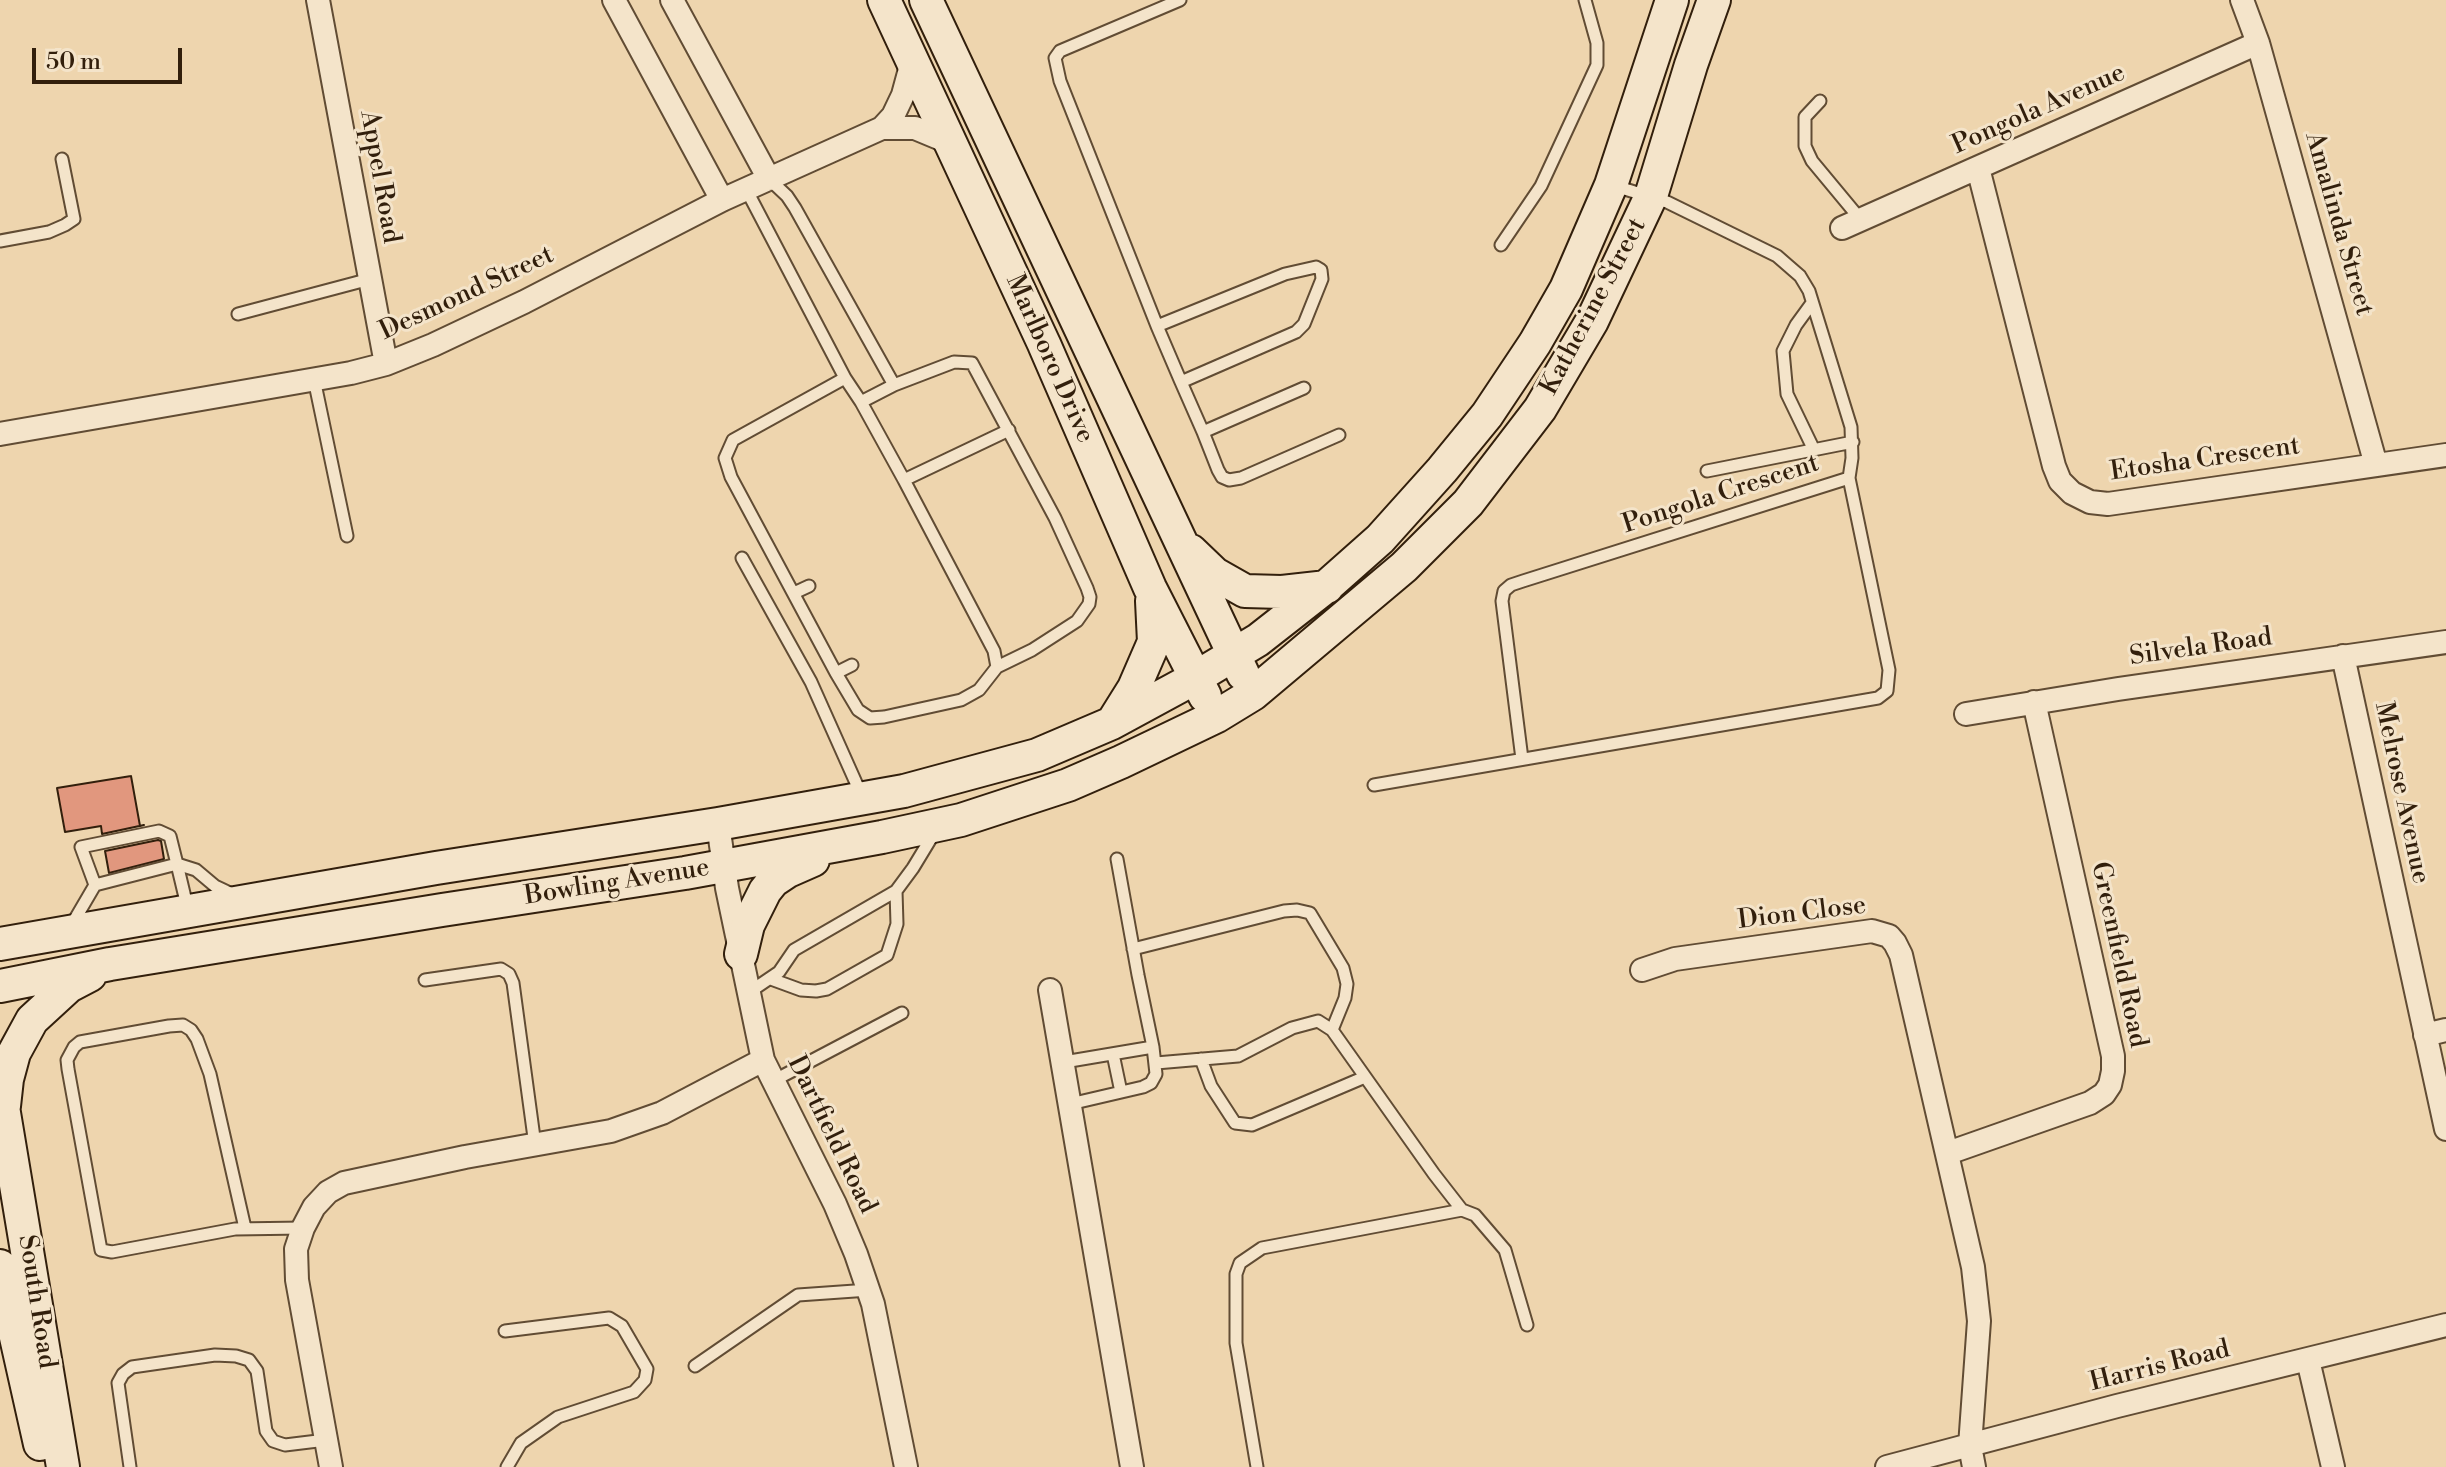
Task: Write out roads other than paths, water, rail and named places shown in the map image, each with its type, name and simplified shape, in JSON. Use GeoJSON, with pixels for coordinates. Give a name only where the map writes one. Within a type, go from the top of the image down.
{"type":"FeatureCollection","features":[{"type":"Feature","properties":{"kind":"main road","name":"Marlboro Drive"},"geometry":{"type":"LineString","coordinates":[[884,0],[1044,344],[1150,588],[1217,716]]}},
{"type":"Feature","properties":{"kind":"main road","name":"Marlboro Drive"},"geometry":{"type":"LineString","coordinates":[[926,0],[1253,694]]}},
{"type":"Feature","properties":{"kind":"main road","name":"Katherine Street"},"geometry":{"type":"LineString","coordinates":[[1195,678],[1258,640],[1327,586],[1380,539],[1487,415],[1535,343],[1566,289],[1611,185],[1672,0]]}},
{"type":"Feature","properties":{"kind":"main road","name":"Katherine Street"},"geometry":{"type":"LineString","coordinates":[[1217,716],[1253,694],[1404,567],[1468,503],[1540,409],[1599,308],[1651,196],[1714,0]]}},
{"type":"Feature","properties":{"kind":"main road"},"geometry":{"type":"LineString","coordinates":[[1182,544],[1215,574],[1245,591],[1282,592],[1327,586]]}},
{"type":"Feature","properties":{"kind":"main road"},"geometry":{"type":"LineString","coordinates":[[1112,723],[1134,688],[1154,642],[1150,588]]}},
{"type":"Feature","properties":{"kind":"main road","name":"Bowling Avenue"},"geometry":{"type":"LineString","coordinates":[[15,941],[904,791],[1037,755],[1112,723],[1195,678]]}},
{"type":"Feature","properties":{"kind":"main road","name":"Bowling Avenue"},"geometry":{"type":"LineString","coordinates":[[0,986],[110,964],[724,866],[939,825],[1068,785],[1217,716]]}},
{"type":"Feature","properties":{"kind":"main road"},"geometry":{"type":"LineString","coordinates":[[741,954],[748,925],[773,881],[844,844]]}},
{"type":"Feature","properties":{"kind":"main road"},"geometry":{"type":"LineString","coordinates":[[189,912],[200,928],[231,933],[291,925],[371,922]]}},
{"type":"Feature","properties":{"kind":"main road"},"geometry":{"type":"LineString","coordinates":[[0,922],[15,941]]}},
{"type":"Feature","properties":{"kind":"main road","name":"South Road"},"geometry":{"type":"LineString","coordinates":[[63,1467],[2,1098],[14,1053],[32,1020],[69,986],[110,964]]}},
{"type":"Feature","properties":{"kind":"main road","name":"South Road"},"geometry":{"type":"LineString","coordinates":[[0,1266],[45,1467]]}},
{"type":"Feature","properties":{"kind":"street","name":"Appel Road"},"geometry":{"type":"LineString","coordinates":[[318,0],[386,364]]}},
{"type":"Feature","properties":{"kind":"street"},"geometry":{"type":"LineString","coordinates":[[614,0],[722,200]]}},
{"type":"Feature","properties":{"kind":"street"},"geometry":{"type":"LineString","coordinates":[[672,0],[769,179]]}},
{"type":"Feature","properties":{"kind":"street","name":"Amalinda Street"},"geometry":{"type":"LineString","coordinates":[[2242,0],[2258,43],[2376,465]]}},
{"type":"Feature","properties":{"kind":"street","name":"Pongola Avenue"},"geometry":{"type":"LineString","coordinates":[[1851,224],[2258,43]]}},
{"type":"Feature","properties":{"kind":"street"},"geometry":{"type":"LineString","coordinates":[[882,128],[893,116],[903,95],[912,62]]}},
{"type":"Feature","properties":{"kind":"street","name":"Desmond Street"},"geometry":{"type":"LineString","coordinates":[[0,434],[386,364],[524,302],[722,200],[882,128],[915,128],[951,143]]}},
{"type":"Feature","properties":{"kind":"street","name":"Etosha Crescent"},"geometry":{"type":"LineString","coordinates":[[1978,168],[2054,466],[2060,481],[2072,493],[2090,502],[2108,504],[2446,455]]}},
{"type":"Feature","properties":{"kind":"street","name":"Silvela Road"},"geometry":{"type":"LineString","coordinates":[[1966,714],[2446,642]]}},
{"type":"Feature","properties":{"kind":"street","name":"Melrose Avenue"},"geometry":{"type":"LineString","coordinates":[[2343,656],[2435,1032],[2446,1129]]}},
{"type":"Feature","properties":{"kind":"street","name":"Greenfield Road"},"geometry":{"type":"LineString","coordinates":[[1948,1153],[2090,1103],[2104,1094],[2113,1071],[2113,1056],[2034,702]]}},
{"type":"Feature","properties":{"kind":"street","name":"Dartfield Road"},"geometry":{"type":"LineString","coordinates":[[718,824],[763,1060],[835,1204],[869,1290],[906,1467]]}},
{"type":"Feature","properties":{"kind":"street","name":"Dion Close"},"geometry":{"type":"LineString","coordinates":[[1642,970],[1675,959],[1872,931],[1889,936],[1901,955],[1948,1153]]}},
{"type":"Feature","properties":{"kind":"street"},"geometry":{"type":"LineString","coordinates":[[1050,990],[1132,1467]]}},
{"type":"Feature","properties":{"kind":"street"},"geometry":{"type":"LineString","coordinates":[[331,1467],[297,1280],[296,1249],[314,1207],[328,1192],[344,1183],[640,1123],[763,1060]]}},
{"type":"Feature","properties":{"kind":"street"},"geometry":{"type":"LineString","coordinates":[[1948,1153],[1973,1267],[1979,1321],[1972,1457]]}},
{"type":"Feature","properties":{"kind":"street","name":"Harris Road"},"geometry":{"type":"LineString","coordinates":[[1887,1467],[1972,1457],[2117,1406],[2446,1325]]}},
{"type":"Feature","properties":{"kind":"street"},"geometry":{"type":"LineString","coordinates":[[2308,1360],[2333,1467]]}},
{"type":"Feature","properties":{"kind":"lane"},"geometry":{"type":"LineString","coordinates":[[1180,0],[1060,51],[1055,58],[1060,81],[1157,326],[1222,477],[1229,480],[1241,478],[1339,435]]}},
{"type":"Feature","properties":{"kind":"lane"},"geometry":{"type":"LineString","coordinates":[[1501,245],[1541,186],[1597,65],[1597,43],[1585,0]]}},
{"type":"Feature","properties":{"kind":"lane"},"geometry":{"type":"LineString","coordinates":[[1820,101],[1805,117],[1805,146],[1851,224]]}},
{"type":"Feature","properties":{"kind":"lane"},"geometry":{"type":"LineString","coordinates":[[0,241],[49,232],[74,219],[62,159]]}},
{"type":"Feature","properties":{"kind":"lane"},"geometry":{"type":"LineString","coordinates":[[769,179],[795,208],[894,385]]}},
{"type":"Feature","properties":{"kind":"lane","name":"Pongola Crescent"},"geometry":{"type":"LineString","coordinates":[[1522,759],[1502,601],[1504,591],[1523,581],[1849,478],[1853,442],[1851,427],[1812,303],[1800,276],[1777,256],[1667,202],[1611,185]]}},
{"type":"Feature","properties":{"kind":"lane"},"geometry":{"type":"LineString","coordinates":[[746,189],[994,651],[997,667]]}},
{"type":"Feature","properties":{"kind":"lane"},"geometry":{"type":"LineString","coordinates":[[1157,326],[1285,274],[1316,267],[1321,270],[1322,279],[1304,324],[1296,332],[1181,382]]}},
{"type":"Feature","properties":{"kind":"lane"},"geometry":{"type":"LineString","coordinates":[[238,314],[370,279]]}},
{"type":"Feature","properties":{"kind":"lane"},"geometry":{"type":"LineString","coordinates":[[1812,303],[1783,351],[1787,394],[1814,450]]}},
{"type":"Feature","properties":{"kind":"lane"},"geometry":{"type":"LineString","coordinates":[[845,378],[733,440],[725,458],[731,477],[836,673],[858,710],[870,718],[961,700],[979,690],[997,667],[1032,650],[1077,621],[1090,597],[1055,518],[972,363],[954,362],[894,385],[861,402]]}},
{"type":"Feature","properties":{"kind":"lane"},"geometry":{"type":"LineString","coordinates":[[314,379],[347,536]]}},
{"type":"Feature","properties":{"kind":"lane"},"geometry":{"type":"LineString","coordinates":[[1203,432],[1304,388]]}},
{"type":"Feature","properties":{"kind":"lane"},"geometry":{"type":"LineString","coordinates":[[904,480],[1009,430]]}},
{"type":"Feature","properties":{"kind":"lane"},"geometry":{"type":"LineString","coordinates":[[1707,471],[1853,442]]}},
{"type":"Feature","properties":{"kind":"lane"},"geometry":{"type":"LineString","coordinates":[[1374,785],[1878,698],[1887,691],[1889,670],[1849,478]]}},
{"type":"Feature","properties":{"kind":"lane"},"geometry":{"type":"LineString","coordinates":[[742,558],[811,682],[862,799]]}},
{"type":"Feature","properties":{"kind":"lane"},"geometry":{"type":"LineString","coordinates":[[794,593],[809,586]]}},
{"type":"Feature","properties":{"kind":"lane"},"geometry":{"type":"LineString","coordinates":[[836,673],[852,665]]}},
{"type":"Feature","properties":{"kind":"lane"},"geometry":{"type":"LineString","coordinates":[[748,994],[779,972],[794,950],[896,891],[939,825]]}},
{"type":"Feature","properties":{"kind":"lane"},"geometry":{"type":"LineString","coordinates":[[95,885],[81,847],[159,831],[170,836],[189,912]]}},
{"type":"Feature","properties":{"kind":"lane"},"geometry":{"type":"LineString","coordinates":[[1070,1104],[1151,1083],[1156,1074],[1117,859]]}},
{"type":"Feature","properties":{"kind":"lane"},"geometry":{"type":"LineString","coordinates":[[67,933],[95,885],[177,864],[196,870],[215,886],[233,895],[267,898]]}},
{"type":"Feature","properties":{"kind":"lane"},"geometry":{"type":"LineString","coordinates":[[771,979],[801,990],[827,989],[887,955],[897,924],[896,891]]}},
{"type":"Feature","properties":{"kind":"lane"},"geometry":{"type":"LineString","coordinates":[[1133,949],[1284,911],[1310,913],[1343,968],[1347,984],[1345,998],[1332,1030]]}},
{"type":"Feature","properties":{"kind":"lane"},"geometry":{"type":"LineString","coordinates":[[425,980],[501,969],[509,974],[513,983],[535,1145]]}},
{"type":"Feature","properties":{"kind":"lane"},"geometry":{"type":"LineString","coordinates":[[773,1081],[902,1013]]}},
{"type":"Feature","properties":{"kind":"lane"},"geometry":{"type":"LineString","coordinates":[[1156,1063],[1238,1056],[1305,1023],[1318,1021],[1332,1030],[1411,1144],[1462,1210],[1475,1215],[1505,1250],[1527,1325]]}},
{"type":"Feature","properties":{"kind":"lane"},"geometry":{"type":"LineString","coordinates":[[245,1228],[210,1074],[191,1030],[183,1025],[169,1026],[80,1042],[74,1047],[67,1060],[68,1069],[101,1250],[112,1252],[245,1228],[303,1228]]}},
{"type":"Feature","properties":{"kind":"lane"},"geometry":{"type":"LineString","coordinates":[[1064,1062],[1153,1047]]}},
{"type":"Feature","properties":{"kind":"lane"},"geometry":{"type":"LineString","coordinates":[[1113,1054],[1121,1092]]}},
{"type":"Feature","properties":{"kind":"lane"},"geometry":{"type":"LineString","coordinates":[[1201,1059],[1211,1086],[1235,1123],[1252,1125],[1365,1077]]}},
{"type":"Feature","properties":{"kind":"lane"},"geometry":{"type":"LineString","coordinates":[[1257,1467],[1236,1343],[1236,1274],[1240,1263],[1262,1248],[1462,1210]]}},
{"type":"Feature","properties":{"kind":"lane"},"geometry":{"type":"LineString","coordinates":[[695,1366],[798,1295],[869,1290]]}},
{"type":"Feature","properties":{"kind":"lane"},"geometry":{"type":"LineString","coordinates":[[505,1331],[609,1318],[622,1326],[647,1369],[645,1380],[634,1392],[558,1417],[533,1434],[521,1443],[507,1467]]}},
{"type":"Feature","properties":{"kind":"lane"},"geometry":{"type":"LineString","coordinates":[[130,1467],[118,1383],[123,1374],[132,1367],[215,1355],[249,1360],[257,1371],[266,1431],[273,1441],[285,1445],[326,1440]]}}]}
